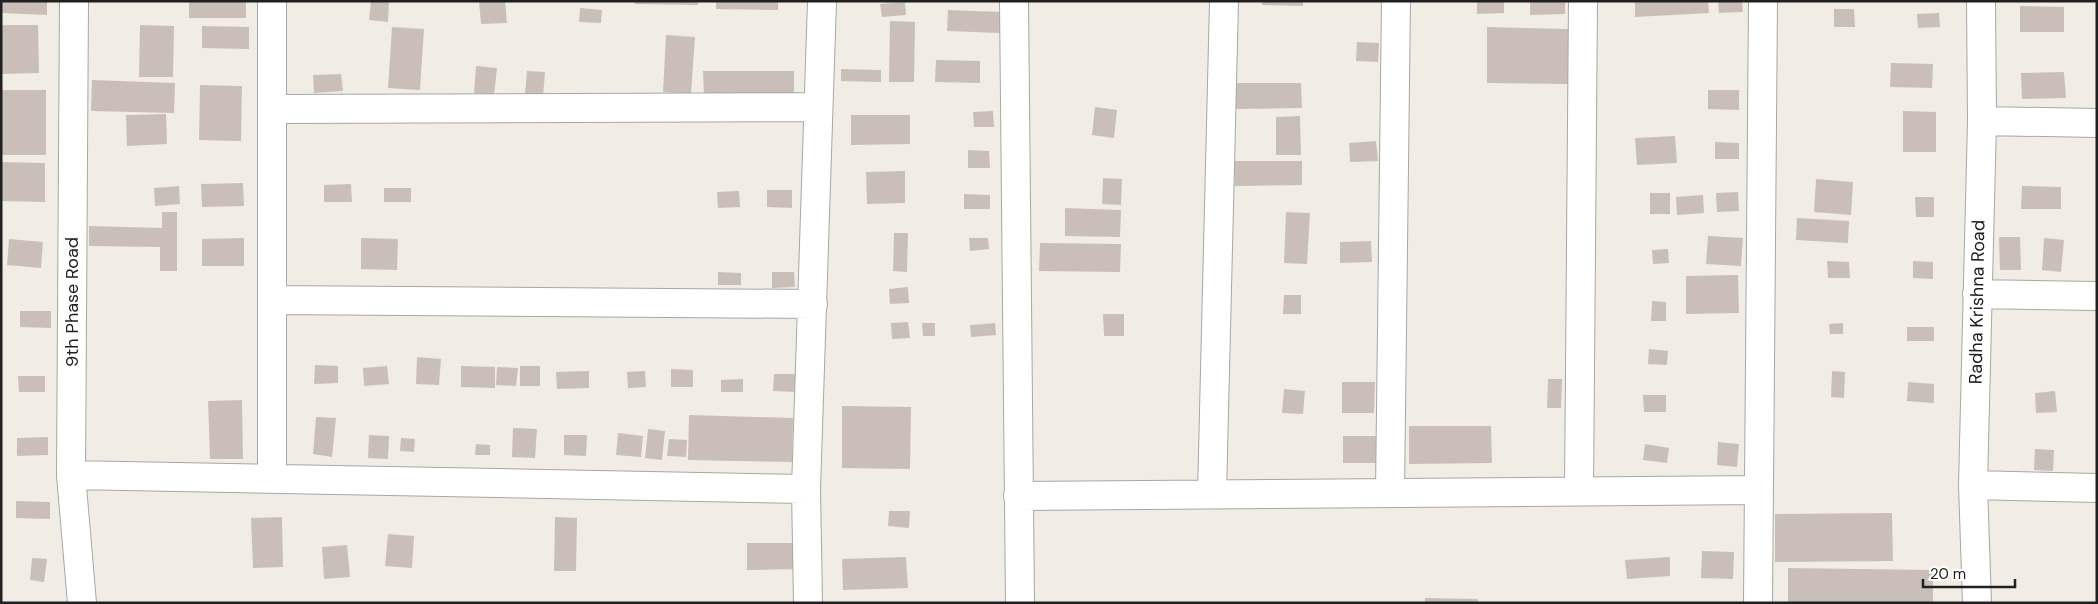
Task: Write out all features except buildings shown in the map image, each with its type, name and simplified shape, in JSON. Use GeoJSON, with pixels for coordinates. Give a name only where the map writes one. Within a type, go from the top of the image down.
{"type":"FeatureCollection","features":[{"type":"Feature","properties":{"kind":"street","name":"9th Phase Road"},"geometry":{"type":"LineString","coordinates":[[74,1],[71,475],[82,603]]}},
{"type":"Feature","properties":{"kind":"street"},"geometry":{"type":"LineString","coordinates":[[272,1],[272,478]]}},
{"type":"Feature","properties":{"kind":"street"},"geometry":{"type":"LineString","coordinates":[[808,603],[806,488],[822,1]]}},
{"type":"Feature","properties":{"kind":"street"},"geometry":{"type":"LineString","coordinates":[[1014,1],[1020,603]]}},
{"type":"Feature","properties":{"kind":"street"},"geometry":{"type":"LineString","coordinates":[[1212,494],[1224,1]]}},
{"type":"Feature","properties":{"kind":"street"},"geometry":{"type":"LineString","coordinates":[[1390,492],[1396,1]]}},
{"type":"Feature","properties":{"kind":"street"},"geometry":{"type":"LineString","coordinates":[[1579,491],[1582,1]]}},
{"type":"Feature","properties":{"kind":"street"},"geometry":{"type":"LineString","coordinates":[[1758,603],[1763,1]]}},
{"type":"Feature","properties":{"kind":"street","name":"Radha Krishna Road"},"geometry":{"type":"LineString","coordinates":[[1977,603],[1973,485],[1982,121],[1981,1]]}},
{"type":"Feature","properties":{"kind":"street"},"geometry":{"type":"LineString","coordinates":[[272,109],[818,107]]}},
{"type":"Feature","properties":{"kind":"street"},"geometry":{"type":"LineString","coordinates":[[1982,121],[2097,123]]}},
{"type":"Feature","properties":{"kind":"street"},"geometry":{"type":"LineString","coordinates":[[1977,294],[2097,296]]}},
{"type":"Feature","properties":{"kind":"street"},"geometry":{"type":"LineString","coordinates":[[272,300],[813,304]]}},
{"type":"Feature","properties":{"kind":"street"},"geometry":{"type":"LineString","coordinates":[[71,475],[806,488]]}},
{"type":"Feature","properties":{"kind":"street"},"geometry":{"type":"LineString","coordinates":[[1973,485],[2097,488]]}},
{"type":"Feature","properties":{"kind":"street"},"geometry":{"type":"LineString","coordinates":[[1018,496],[1759,490]]}}]}
